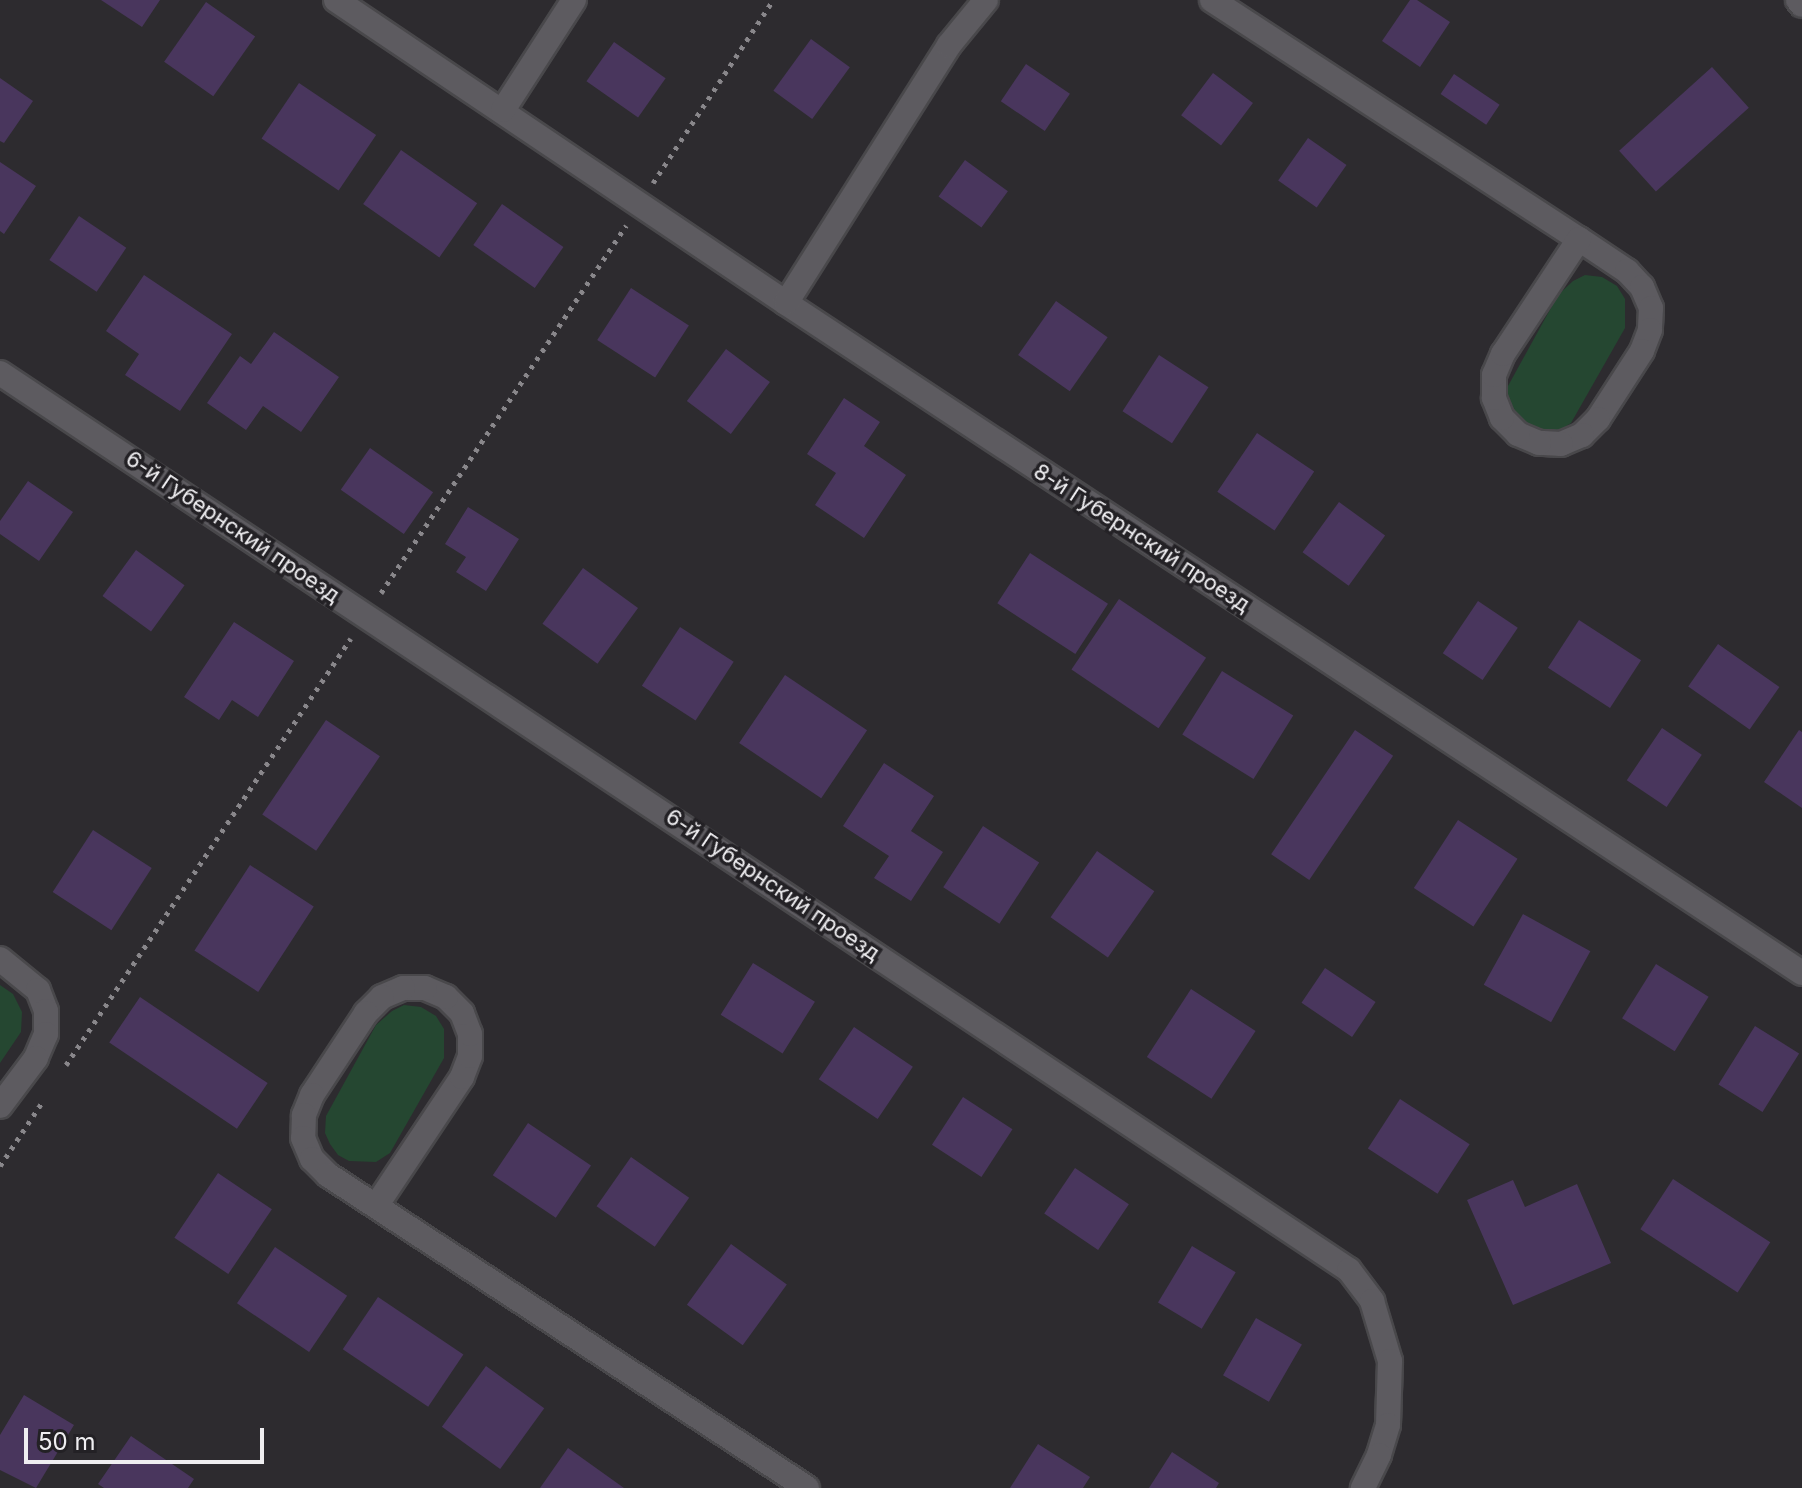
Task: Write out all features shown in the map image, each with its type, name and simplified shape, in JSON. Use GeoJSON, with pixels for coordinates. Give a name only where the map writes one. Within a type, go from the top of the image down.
{"type":"FeatureCollection","features":[{"type":"Feature","properties":{"kind":"street","name":"8-й Губернский проезд"},"geometry":{"type":"LineString","coordinates":[[336,0],[786,303],[1802,973]]}},
{"type":"Feature","properties":{"kind":"street"},"geometry":{"type":"LineString","coordinates":[[503,110],[574,0]]}},
{"type":"Feature","properties":{"kind":"street"},"geometry":{"type":"LineString","coordinates":[[786,303],[949,45],[986,0]]}},
{"type":"Feature","properties":{"kind":"street"},"geometry":{"type":"LineString","coordinates":[[1212,0],[1579,239],[1627,271],[1642,287],[1651,308],[1650,330],[1642,351],[1598,419],[1582,435],[1561,444],[1539,443],[1518,434],[1502,418],[1494,398],[1494,375],[1503,354],[1579,239]]}},
{"type":"Feature","properties":{"kind":"street"},"geometry":{"type":"LineString","coordinates":[[1798,0],[1802,5]]}},
{"type":"Feature","properties":{"kind":"street","name":"6-й Губернский проезд"},"geometry":{"type":"LineString","coordinates":[[0,373],[1349,1270],[1372,1301],[1390,1361],[1388,1425],[1379,1455],[1363,1488]]}},
{"type":"Feature","properties":{"kind":"street"},"geometry":{"type":"LineString","coordinates":[[0,959],[38,990],[46,1011],[46,1034],[36,1058],[0,1106]]}},
{"type":"Feature","properties":{"kind":"street"},"geometry":{"type":"LineString","coordinates":[[376,1206],[462,1077],[470,1056],[470,1034],[462,1013],[446,997],[425,988],[403,988],[382,997],[366,1013],[312,1095],[304,1115],[303,1138],[312,1159],[328,1175],[807,1488]]}},
{"type":"Feature","properties":{"kind":"path"},"geometry":{"type":"LineString","coordinates":[[58,1078],[773,0]]}},
{"type":"Feature","properties":{"kind":"path"},"geometry":{"type":"LineString","coordinates":[[0,1166],[49,1090]]}},
{"type":"Feature","properties":{"kind":"green space"},"geometry":{"type":"Polygon","coordinates":[[[1585,275],[1602,277],[1617,286],[1625,299],[1625,328],[1571,423],[1557,432],[1544,433],[1519,425],[1506,403],[1508,386],[1558,295],[1585,275]]]}},
{"type":"Feature","properties":{"kind":"green space"},"geometry":{"type":"Polygon","coordinates":[[[0,985],[13,994],[22,1012],[21,1032],[0,1063],[0,985]]]}},
{"type":"Feature","properties":{"kind":"green space"},"geometry":{"type":"Polygon","coordinates":[[[404,1005],[421,1007],[436,1016],[444,1029],[444,1058],[390,1153],[376,1162],[349,1161],[338,1155],[330,1144],[325,1133],[326,1116],[376,1025],[404,1005]]]}},
{"type":"Feature","properties":{"kind":"building"},"geometry":{"type":"Polygon","coordinates":[[[101,0],[160,0],[142,27],[101,0]]]}},
{"type":"Feature","properties":{"kind":"building"},"geometry":{"type":"Polygon","coordinates":[[[1410,0],[1417,0],[1450,22],[1420,67],[1382,41],[1410,0]]]}},
{"type":"Feature","properties":{"kind":"building"},"geometry":{"type":"Polygon","coordinates":[[[206,2],[255,36],[213,96],[164,62],[206,2]]]}},
{"type":"Feature","properties":{"kind":"building"},"geometry":{"type":"Polygon","coordinates":[[[811,39],[850,67],[812,119],[773,91],[811,39]]]}},
{"type":"Feature","properties":{"kind":"building"},"geometry":{"type":"Polygon","coordinates":[[[614,42],[666,78],[638,117],[586,81],[614,42]]]}},
{"type":"Feature","properties":{"kind":"building"},"geometry":{"type":"Polygon","coordinates":[[[1026,64],[1070,94],[1045,131],[1001,101],[1026,64]]]}},
{"type":"Feature","properties":{"kind":"building"},"geometry":{"type":"Polygon","coordinates":[[[1712,67],[1749,108],[1656,192],[1619,151],[1712,67]]]}},
{"type":"Feature","properties":{"kind":"building"},"geometry":{"type":"Polygon","coordinates":[[[1213,73],[1253,103],[1221,145],[1181,115],[1213,73]]]}},
{"type":"Feature","properties":{"kind":"building"},"geometry":{"type":"Polygon","coordinates":[[[1454,74],[1500,105],[1486,125],[1441,94],[1454,74]]]}},
{"type":"Feature","properties":{"kind":"building"},"geometry":{"type":"Polygon","coordinates":[[[0,78],[33,101],[4,143],[0,141],[0,78]]]}},
{"type":"Feature","properties":{"kind":"building"},"geometry":{"type":"Polygon","coordinates":[[[299,83],[376,135],[339,191],[262,139],[299,83]]]}},
{"type":"Feature","properties":{"kind":"building"},"geometry":{"type":"Polygon","coordinates":[[[1308,138],[1347,165],[1317,208],[1278,181],[1308,138]]]}},
{"type":"Feature","properties":{"kind":"building"},"geometry":{"type":"Polygon","coordinates":[[[401,150],[477,203],[439,257],[363,204],[401,150]]]}},
{"type":"Feature","properties":{"kind":"building"},"geometry":{"type":"Polygon","coordinates":[[[965,160],[1008,191],[981,228],[939,196],[965,160]]]}},
{"type":"Feature","properties":{"kind":"building"},"geometry":{"type":"Polygon","coordinates":[[[0,162],[36,186],[4,234],[0,231],[0,162]]]}},
{"type":"Feature","properties":{"kind":"building"},"geometry":{"type":"Polygon","coordinates":[[[502,204],[563,247],[535,288],[473,245],[502,204]]]}},
{"type":"Feature","properties":{"kind":"building"},"geometry":{"type":"Polygon","coordinates":[[[79,216],[126,248],[97,292],[49,260],[79,216]]]}},
{"type":"Feature","properties":{"kind":"building"},"geometry":{"type":"Polygon","coordinates":[[[144,275],[232,334],[180,411],[125,375],[139,354],[106,331],[144,275]]]}},
{"type":"Feature","properties":{"kind":"building"},"geometry":{"type":"Polygon","coordinates":[[[631,288],[689,326],[655,378],[597,340],[631,288]]]}},
{"type":"Feature","properties":{"kind":"building"},"geometry":{"type":"Polygon","coordinates":[[[1056,301],[1108,337],[1070,391],[1018,355],[1056,301]]]}},
{"type":"Feature","properties":{"kind":"building"},"geometry":{"type":"Polygon","coordinates":[[[274,332],[339,377],[301,432],[263,406],[246,430],[207,403],[240,356],[251,364],[274,332]]]}},
{"type":"Feature","properties":{"kind":"building"},"geometry":{"type":"Polygon","coordinates":[[[726,349],[770,382],[731,434],[687,401],[726,349]]]}},
{"type":"Feature","properties":{"kind":"building"},"geometry":{"type":"Polygon","coordinates":[[[1159,355],[1208,387],[1172,443],[1123,411],[1159,355]]]}},
{"type":"Feature","properties":{"kind":"building"},"geometry":{"type":"Polygon","coordinates":[[[844,398],[880,422],[864,446],[906,475],[864,538],[815,505],[836,473],[807,454],[844,398]]]}},
{"type":"Feature","properties":{"kind":"building"},"geometry":{"type":"Polygon","coordinates":[[[1257,433],[1314,472],[1275,530],[1217,492],[1257,433]]]}},
{"type":"Feature","properties":{"kind":"building"},"geometry":{"type":"Polygon","coordinates":[[[370,448],[433,492],[404,534],[341,490],[370,448]]]}},
{"type":"Feature","properties":{"kind":"building"},"geometry":{"type":"Polygon","coordinates":[[[28,481],[73,512],[39,561],[0,534],[0,521],[28,481]]]}},
{"type":"Feature","properties":{"kind":"building"},"geometry":{"type":"Polygon","coordinates":[[[1339,502],[1385,536],[1349,586],[1303,552],[1339,502]]]}},
{"type":"Feature","properties":{"kind":"building"},"geometry":{"type":"Polygon","coordinates":[[[468,507],[519,539],[486,591],[456,572],[466,557],[445,544],[468,507]]]}},
{"type":"Feature","properties":{"kind":"building"},"geometry":{"type":"Polygon","coordinates":[[[136,550],[185,585],[151,631],[102,596],[136,550]]]}},
{"type":"Feature","properties":{"kind":"building"},"geometry":{"type":"Polygon","coordinates":[[[1030,553],[1108,604],[1075,654],[997,603],[1030,553]]]}},
{"type":"Feature","properties":{"kind":"building"},"geometry":{"type":"Polygon","coordinates":[[[583,568],[638,608],[597,664],[542,624],[583,568]]]}},
{"type":"Feature","properties":{"kind":"building"},"geometry":{"type":"Polygon","coordinates":[[[1119,599],[1206,658],[1159,728],[1071,669],[1119,599]]]}},
{"type":"Feature","properties":{"kind":"building"},"geometry":{"type":"Polygon","coordinates":[[[1478,601],[1518,628],[1483,680],[1443,653],[1478,601]]]}},
{"type":"Feature","properties":{"kind":"building"},"geometry":{"type":"Polygon","coordinates":[[[1579,620],[1641,660],[1610,708],[1548,668],[1579,620]]]}},
{"type":"Feature","properties":{"kind":"building"},"geometry":{"type":"Polygon","coordinates":[[[234,622],[294,661],[258,717],[232,700],[219,720],[184,697],[234,622]]]}},
{"type":"Feature","properties":{"kind":"building"},"geometry":{"type":"Polygon","coordinates":[[[680,627],[734,662],[696,721],[642,686],[680,627]]]}},
{"type":"Feature","properties":{"kind":"building"},"geometry":{"type":"Polygon","coordinates":[[[1718,644],[1779,687],[1750,730],[1688,687],[1718,644]]]}},
{"type":"Feature","properties":{"kind":"building"},"geometry":{"type":"Polygon","coordinates":[[[1222,671],[1293,716],[1253,779],[1182,735],[1222,671]]]}},
{"type":"Feature","properties":{"kind":"building"},"geometry":{"type":"Polygon","coordinates":[[[785,675],[867,730],[821,798],[739,743],[785,675]]]}},
{"type":"Feature","properties":{"kind":"building"},"geometry":{"type":"Polygon","coordinates":[[[326,720],[380,756],[316,851],[262,815],[326,720]]]}},
{"type":"Feature","properties":{"kind":"building"},"geometry":{"type":"Polygon","coordinates":[[[1662,728],[1702,755],[1667,807],[1627,780],[1662,728]]]}},
{"type":"Feature","properties":{"kind":"building"},"geometry":{"type":"Polygon","coordinates":[[[1355,730],[1393,756],[1309,880],[1271,854],[1355,730]]]}},
{"type":"Feature","properties":{"kind":"building"},"geometry":{"type":"Polygon","coordinates":[[[1799,730],[1802,732],[1802,808],[1764,782],[1799,730]]]}},
{"type":"Feature","properties":{"kind":"building"},"geometry":{"type":"Polygon","coordinates":[[[884,763],[934,796],[911,831],[943,852],[911,901],[874,878],[889,856],[843,826],[884,763]]]}},
{"type":"Feature","properties":{"kind":"building"},"geometry":{"type":"Polygon","coordinates":[[[1458,820],[1518,859],[1473,927],[1414,888],[1458,820]]]}},
{"type":"Feature","properties":{"kind":"building"},"geometry":{"type":"Polygon","coordinates":[[[983,826],[1039,862],[999,924],[943,887],[983,826]]]}},
{"type":"Feature","properties":{"kind":"building"},"geometry":{"type":"Polygon","coordinates":[[[93,830],[152,868],[111,930],[53,892],[93,830]]]}},
{"type":"Feature","properties":{"kind":"building"},"geometry":{"type":"Polygon","coordinates":[[[1097,851],[1154,891],[1108,958],[1051,917],[1097,851]]]}},
{"type":"Feature","properties":{"kind":"building"},"geometry":{"type":"Polygon","coordinates":[[[250,865],[314,906],[258,992],[194,951],[250,865]]]}},
{"type":"Feature","properties":{"kind":"building"},"geometry":{"type":"Polygon","coordinates":[[[1523,914],[1590,951],[1551,1022],[1484,985],[1523,914]]]}},
{"type":"Feature","properties":{"kind":"building"},"geometry":{"type":"Polygon","coordinates":[[[753,963],[815,1002],[783,1053],[721,1015],[753,963]]]}},
{"type":"Feature","properties":{"kind":"building"},"geometry":{"type":"Polygon","coordinates":[[[1656,964],[1709,997],[1675,1051],[1622,1018],[1656,964]]]}},
{"type":"Feature","properties":{"kind":"building"},"geometry":{"type":"Polygon","coordinates":[[[1325,968],[1376,1002],[1352,1037],[1302,1003],[1325,968]]]}},
{"type":"Feature","properties":{"kind":"building"},"geometry":{"type":"Polygon","coordinates":[[[1191,989],[1256,1031],[1211,1099],[1147,1057],[1191,989]]]}},
{"type":"Feature","properties":{"kind":"building"},"geometry":{"type":"Polygon","coordinates":[[[140,997],[268,1083],[237,1129],[109,1043],[140,997]]]}},
{"type":"Feature","properties":{"kind":"building"},"geometry":{"type":"Polygon","coordinates":[[[1755,1026],[1799,1054],[1763,1112],[1718,1085],[1755,1026]]]}},
{"type":"Feature","properties":{"kind":"building"},"geometry":{"type":"Polygon","coordinates":[[[854,1027],[913,1067],[878,1119],[819,1079],[854,1027]]]}},
{"type":"Feature","properties":{"kind":"building"},"geometry":{"type":"Polygon","coordinates":[[[963,1097],[1012,1129],[981,1177],[932,1145],[963,1097]]]}},
{"type":"Feature","properties":{"kind":"building"},"geometry":{"type":"Polygon","coordinates":[[[1400,1099],[1470,1144],[1437,1194],[1368,1148],[1400,1099]]]}},
{"type":"Feature","properties":{"kind":"building"},"geometry":{"type":"Polygon","coordinates":[[[528,1123],[591,1165],[556,1218],[493,1175],[528,1123]]]}},
{"type":"Feature","properties":{"kind":"building"},"geometry":{"type":"Polygon","coordinates":[[[631,1157],[689,1198],[655,1247],[597,1206],[631,1157]]]}},
{"type":"Feature","properties":{"kind":"building"},"geometry":{"type":"Polygon","coordinates":[[[1075,1168],[1129,1204],[1098,1250],[1044,1214],[1075,1168]]]}},
{"type":"Feature","properties":{"kind":"building"},"geometry":{"type":"Polygon","coordinates":[[[218,1173],[272,1209],[228,1274],[174,1238],[218,1173]]]}},
{"type":"Feature","properties":{"kind":"building"},"geometry":{"type":"Polygon","coordinates":[[[1673,1179],[1770,1242],[1738,1292],[1640,1229],[1673,1179]]]}},
{"type":"Feature","properties":{"kind":"building"},"geometry":{"type":"Polygon","coordinates":[[[1513,1180],[1525,1207],[1577,1184],[1611,1263],[1513,1305],[1467,1200],[1513,1180]]]}},
{"type":"Feature","properties":{"kind":"building"},"geometry":{"type":"Polygon","coordinates":[[[731,1244],[787,1285],[743,1345],[687,1305],[731,1244]]]}},
{"type":"Feature","properties":{"kind":"building"},"geometry":{"type":"Polygon","coordinates":[[[1192,1246],[1236,1272],[1202,1329],[1158,1303],[1192,1246]]]}},
{"type":"Feature","properties":{"kind":"building"},"geometry":{"type":"Polygon","coordinates":[[[275,1247],[347,1296],[309,1352],[237,1303],[275,1247]]]}},
{"type":"Feature","properties":{"kind":"building"},"geometry":{"type":"Polygon","coordinates":[[[378,1297],[463,1355],[428,1407],[343,1349],[378,1297]]]}},
{"type":"Feature","properties":{"kind":"building"},"geometry":{"type":"Polygon","coordinates":[[[1256,1318],[1302,1344],[1269,1402],[1223,1375],[1256,1318]]]}},
{"type":"Feature","properties":{"kind":"building"},"geometry":{"type":"Polygon","coordinates":[[[486,1366],[544,1408],[500,1469],[442,1427],[486,1366]]]}},
{"type":"Feature","properties":{"kind":"building"},"geometry":{"type":"Polygon","coordinates":[[[24,1395],[74,1425],[36,1488],[0,1470],[0,1435],[24,1395]]]}},
{"type":"Feature","properties":{"kind":"building"},"geometry":{"type":"Polygon","coordinates":[[[131,1436],[194,1479],[188,1488],[104,1488],[98,1484],[131,1436]]]}},
{"type":"Feature","properties":{"kind":"building"},"geometry":{"type":"Polygon","coordinates":[[[1038,1444],[1090,1477],[1083,1488],[1010,1488],[1038,1444]]]}},
{"type":"Feature","properties":{"kind":"building"},"geometry":{"type":"Polygon","coordinates":[[[568,1448],[624,1488],[540,1488],[568,1448]]]}},
{"type":"Feature","properties":{"kind":"building"},"geometry":{"type":"Polygon","coordinates":[[[1172,1452],[1219,1483],[1216,1488],[1149,1488],[1172,1452]]]}}]}
